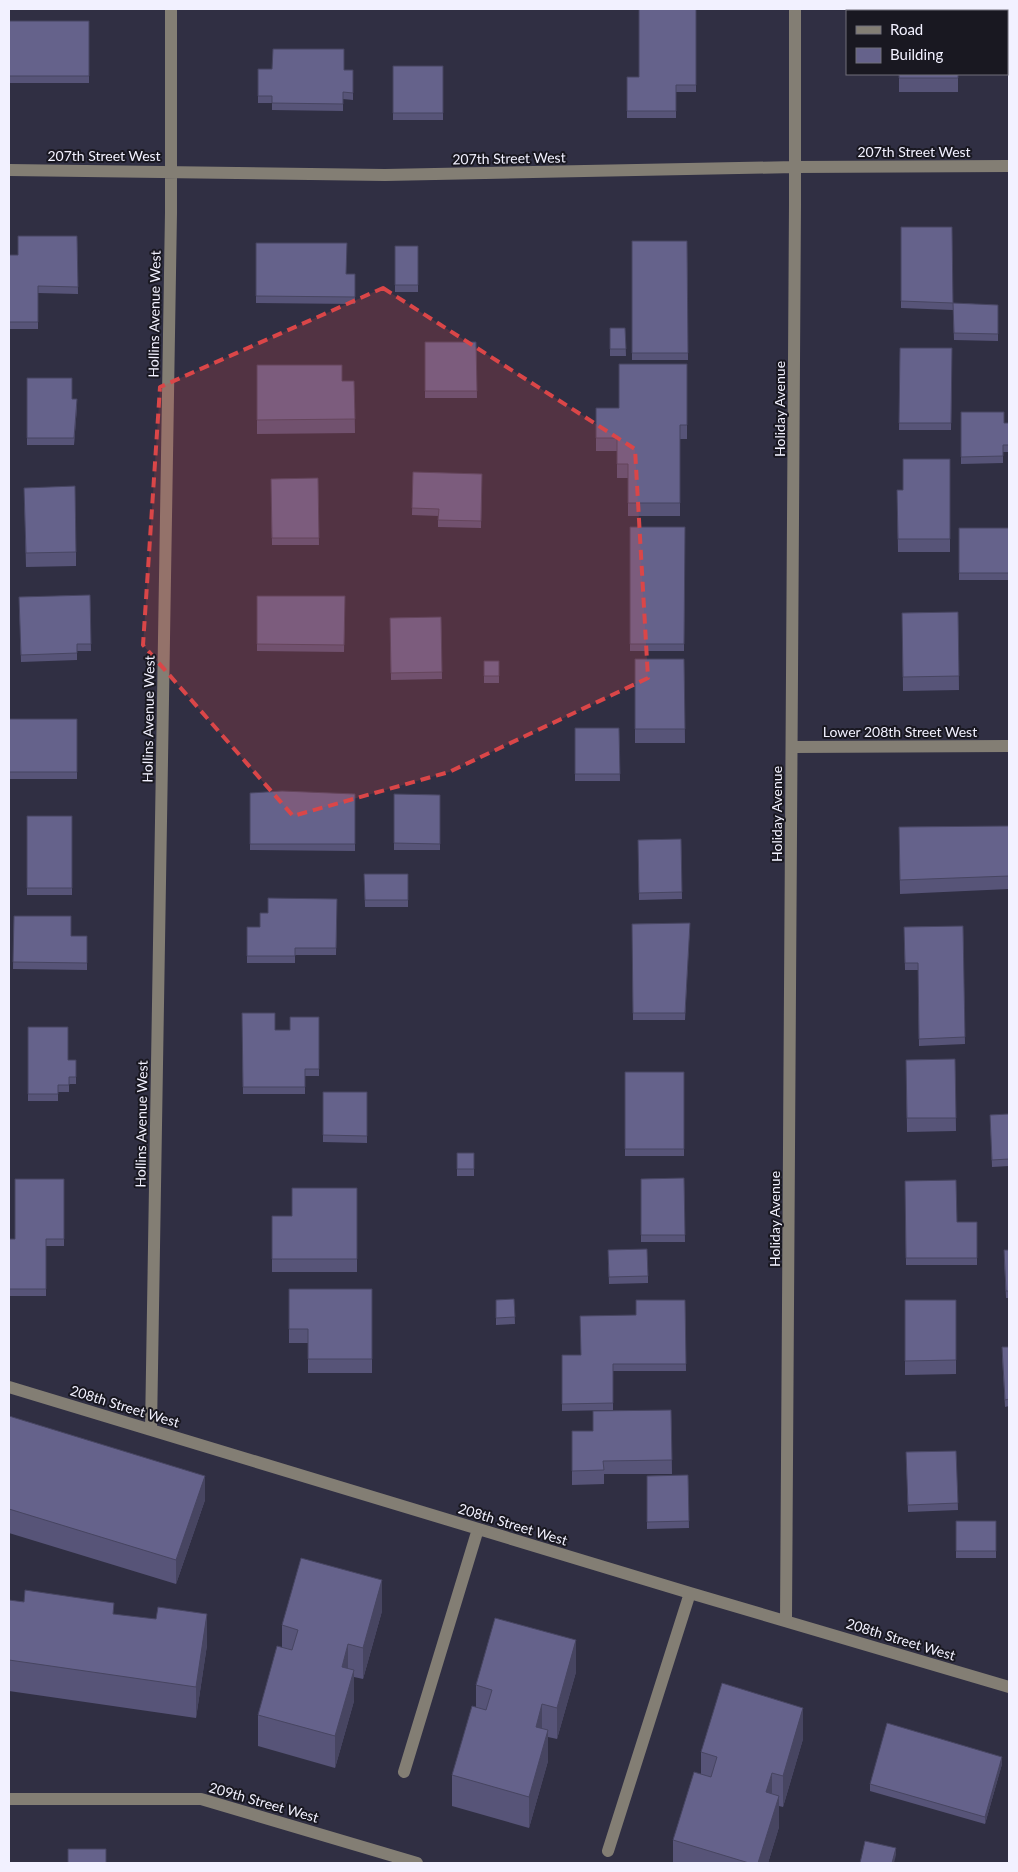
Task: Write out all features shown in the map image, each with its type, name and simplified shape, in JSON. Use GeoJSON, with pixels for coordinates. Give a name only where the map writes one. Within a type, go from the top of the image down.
{"type":"FeatureCollection","features":[{"type":"Feature","properties":{"kind":"street","name":"Hollins Avenue West"},"geometry":{"type":"LineString","coordinates":[[151,1430],[171,232],[172,9]]}},
{"type":"Feature","properties":{"kind":"street","name":"Holiday Avenue"},"geometry":{"type":"LineString","coordinates":[[786,1620],[796,167],[795,9]]}},
{"type":"Feature","properties":{"kind":"street","name":"207th Street West"},"geometry":{"type":"LineString","coordinates":[[9,170],[385,175],[796,167],[1009,166]]}},
{"type":"Feature","properties":{"kind":"street","name":"Lower 208th Street West"},"geometry":{"type":"LineString","coordinates":[[792,747],[1009,746]]}},
{"type":"Feature","properties":{"kind":"street","name":"208th Street West"},"geometry":{"type":"LineString","coordinates":[[9,1387],[690,1593],[1009,1687]]}},
{"type":"Feature","properties":{"kind":"street"},"geometry":{"type":"LineString","coordinates":[[404,1772],[478,1529]]}},
{"type":"Feature","properties":{"kind":"street"},"geometry":{"type":"LineString","coordinates":[[608,1851],[690,1593]]}},
{"type":"Feature","properties":{"kind":"street","name":"209th Street West"},"geometry":{"type":"LineString","coordinates":[[9,1800],[201,1799],[417,1863]]}},
{"type":"Feature","properties":{"kind":"highlighted area"},"geometry":{"type":"Polygon","coordinates":[[[383,288],[635,449],[648,678],[449,772],[293,816],[143,645],[160,387],[383,288]]]}},
{"type":"Feature","properties":{"kind":"building"},"geometry":{"type":"Polygon","coordinates":[[[639,9],[696,9],[696,85],[676,85],[676,111],[627,111],[627,77],[639,77],[639,9]]]}},
{"type":"Feature","properties":{"kind":"building"},"geometry":{"type":"Polygon","coordinates":[[[905,9],[957,9],[957,10],[905,9]]]}},
{"type":"Feature","properties":{"kind":"building"},"geometry":{"type":"Polygon","coordinates":[[[9,21],[89,21],[89,76],[9,76],[9,21]]]}},
{"type":"Feature","properties":{"kind":"building"},"geometry":{"type":"Polygon","coordinates":[[[273,49],[344,49],[344,70],[353,70],[353,93],[343,92],[343,104],[272,103],[272,96],[258,96],[258,69],[272,69],[273,49]]]}},
{"type":"Feature","properties":{"kind":"building"},"geometry":{"type":"Polygon","coordinates":[[[393,66],[443,66],[443,113],[393,113],[393,66]]]}},
{"type":"Feature","properties":{"kind":"building"},"geometry":{"type":"Polygon","coordinates":[[[899,75],[958,75],[958,78],[899,78],[899,75]]]}},
{"type":"Feature","properties":{"kind":"building"},"geometry":{"type":"Polygon","coordinates":[[[901,227],[952,227],[953,303],[901,301],[901,227]]]}},
{"type":"Feature","properties":{"kind":"building"},"geometry":{"type":"Polygon","coordinates":[[[18,236],[77,236],[78,287],[38,286],[38,322],[9,322],[9,255],[18,255],[18,236]]]}},
{"type":"Feature","properties":{"kind":"building"},"geometry":{"type":"Polygon","coordinates":[[[632,241],[687,241],[688,353],[632,353],[632,241]]]}},
{"type":"Feature","properties":{"kind":"building"},"geometry":{"type":"Polygon","coordinates":[[[256,243],[347,243],[346,274],[355,274],[355,297],[256,296],[256,243]]]}},
{"type":"Feature","properties":{"kind":"building"},"geometry":{"type":"Polygon","coordinates":[[[395,246],[418,246],[418,285],[395,285],[395,246]]]}},
{"type":"Feature","properties":{"kind":"building"},"geometry":{"type":"Polygon","coordinates":[[[953,303],[998,305],[998,334],[954,333],[953,303]]]}},
{"type":"Feature","properties":{"kind":"building"},"geometry":{"type":"Polygon","coordinates":[[[610,328],[625,328],[626,349],[610,349],[610,328]]]}},
{"type":"Feature","properties":{"kind":"building"},"geometry":{"type":"Polygon","coordinates":[[[425,342],[476,342],[477,391],[425,391],[425,342]]]}},
{"type":"Feature","properties":{"kind":"building"},"geometry":{"type":"Polygon","coordinates":[[[900,348],[952,348],[951,423],[899,423],[900,348]]]}},
{"type":"Feature","properties":{"kind":"building"},"geometry":{"type":"Polygon","coordinates":[[[619,364],[687,364],[687,425],[680,425],[680,503],[628,503],[628,464],[617,464],[617,438],[596,438],[596,408],[619,408],[619,364]]]}},
{"type":"Feature","properties":{"kind":"building"},"geometry":{"type":"Polygon","coordinates":[[[257,365],[342,365],[342,381],[354,381],[355,419],[257,420],[257,365]]]}},
{"type":"Feature","properties":{"kind":"building"},"geometry":{"type":"Polygon","coordinates":[[[27,378],[72,378],[72,399],[77,399],[74,438],[27,438],[27,378]]]}},
{"type":"Feature","properties":{"kind":"building"},"geometry":{"type":"Polygon","coordinates":[[[961,412],[1004,412],[1004,423],[1009,423],[1009,445],[1003,445],[1003,456],[961,457],[961,412]]]}},
{"type":"Feature","properties":{"kind":"building"},"geometry":{"type":"Polygon","coordinates":[[[903,459],[950,459],[950,539],[898,539],[897,490],[903,490],[903,459]]]}},
{"type":"Feature","properties":{"kind":"building"},"geometry":{"type":"Polygon","coordinates":[[[413,472],[482,474],[481,521],[438,520],[439,509],[412,508],[413,472]]]}},
{"type":"Feature","properties":{"kind":"building"},"geometry":{"type":"Polygon","coordinates":[[[318,478],[319,538],[272,538],[271,479],[318,478]]]}},
{"type":"Feature","properties":{"kind":"building"},"geometry":{"type":"Polygon","coordinates":[[[75,486],[76,552],[26,553],[24,488],[75,486]]]}},
{"type":"Feature","properties":{"kind":"building"},"geometry":{"type":"Polygon","coordinates":[[[630,527],[685,527],[684,644],[630,644],[630,527]]]}},
{"type":"Feature","properties":{"kind":"building"},"geometry":{"type":"Polygon","coordinates":[[[959,528],[1009,528],[1009,573],[959,573],[959,528]]]}},
{"type":"Feature","properties":{"kind":"building"},"geometry":{"type":"Polygon","coordinates":[[[90,595],[91,644],[77,644],[77,653],[21,655],[19,597],[90,595]]]}},
{"type":"Feature","properties":{"kind":"building"},"geometry":{"type":"Polygon","coordinates":[[[257,596],[345,596],[344,645],[257,644],[257,596]]]}},
{"type":"Feature","properties":{"kind":"building"},"geometry":{"type":"Polygon","coordinates":[[[958,612],[959,676],[903,677],[902,613],[958,612]]]}},
{"type":"Feature","properties":{"kind":"building"},"geometry":{"type":"Polygon","coordinates":[[[441,617],[442,672],[391,673],[390,618],[441,617]]]}},
{"type":"Feature","properties":{"kind":"building"},"geometry":{"type":"Polygon","coordinates":[[[635,659],[684,659],[685,729],[635,729],[635,659]]]}},
{"type":"Feature","properties":{"kind":"building"},"geometry":{"type":"Polygon","coordinates":[[[484,661],[499,661],[499,676],[484,676],[484,661]]]}},
{"type":"Feature","properties":{"kind":"building"},"geometry":{"type":"Polygon","coordinates":[[[9,719],[77,719],[77,772],[9,772],[9,719]]]}},
{"type":"Feature","properties":{"kind":"building"},"geometry":{"type":"Polygon","coordinates":[[[575,728],[619,728],[620,774],[575,774],[575,728]]]}},
{"type":"Feature","properties":{"kind":"building"},"geometry":{"type":"Polygon","coordinates":[[[282,791],[355,794],[355,844],[250,844],[250,793],[282,791]]]}},
{"type":"Feature","properties":{"kind":"building"},"geometry":{"type":"Polygon","coordinates":[[[394,794],[440,795],[440,844],[394,843],[394,794]]]}},
{"type":"Feature","properties":{"kind":"building"},"geometry":{"type":"Polygon","coordinates":[[[27,816],[72,816],[72,888],[27,888],[27,816]]]}},
{"type":"Feature","properties":{"kind":"building"},"geometry":{"type":"Polygon","coordinates":[[[1009,826],[1009,876],[900,880],[899,827],[1009,826]]]}},
{"type":"Feature","properties":{"kind":"building"},"geometry":{"type":"Polygon","coordinates":[[[681,839],[682,892],[639,893],[638,840],[681,839]]]}},
{"type":"Feature","properties":{"kind":"building"},"geometry":{"type":"Polygon","coordinates":[[[364,874],[408,874],[408,900],[365,900],[364,874]]]}},
{"type":"Feature","properties":{"kind":"building"},"geometry":{"type":"Polygon","coordinates":[[[268,898],[337,899],[336,948],[295,948],[295,956],[247,956],[247,927],[260,927],[260,913],[268,913],[268,898]]]}},
{"type":"Feature","properties":{"kind":"building"},"geometry":{"type":"Polygon","coordinates":[[[14,916],[71,916],[71,936],[87,936],[87,963],[13,962],[14,916]]]}},
{"type":"Feature","properties":{"kind":"building"},"geometry":{"type":"Polygon","coordinates":[[[690,923],[685,1013],[633,1013],[632,924],[690,923]]]}},
{"type":"Feature","properties":{"kind":"building"},"geometry":{"type":"Polygon","coordinates":[[[963,926],[965,1037],[919,1039],[918,963],[905,963],[904,927],[963,926]]]}},
{"type":"Feature","properties":{"kind":"building"},"geometry":{"type":"Polygon","coordinates":[[[242,1013],[275,1013],[275,1030],[290,1030],[290,1017],[319,1017],[319,1069],[305,1069],[305,1087],[243,1087],[242,1013]]]}},
{"type":"Feature","properties":{"kind":"building"},"geometry":{"type":"Polygon","coordinates":[[[28,1027],[68,1027],[68,1060],[76,1060],[76,1077],[69,1077],[69,1085],[58,1085],[58,1094],[28,1094],[28,1027]]]}},
{"type":"Feature","properties":{"kind":"building"},"geometry":{"type":"Polygon","coordinates":[[[955,1059],[956,1118],[907,1118],[906,1060],[955,1059]]]}},
{"type":"Feature","properties":{"kind":"building"},"geometry":{"type":"Polygon","coordinates":[[[625,1072],[684,1072],[684,1149],[625,1149],[625,1072]]]}},
{"type":"Feature","properties":{"kind":"building"},"geometry":{"type":"Polygon","coordinates":[[[323,1092],[367,1092],[367,1136],[323,1135],[323,1092]]]}},
{"type":"Feature","properties":{"kind":"building"},"geometry":{"type":"Polygon","coordinates":[[[1009,1114],[1009,1159],[992,1160],[990,1115],[1009,1114]]]}},
{"type":"Feature","properties":{"kind":"building"},"geometry":{"type":"Polygon","coordinates":[[[457,1153],[474,1153],[474,1169],[457,1169],[457,1153]]]}},
{"type":"Feature","properties":{"kind":"building"},"geometry":{"type":"Polygon","coordinates":[[[684,1178],[685,1235],[641,1235],[641,1179],[684,1178]]]}},
{"type":"Feature","properties":{"kind":"building"},"geometry":{"type":"Polygon","coordinates":[[[15,1179],[64,1179],[64,1239],[46,1239],[46,1289],[9,1289],[9,1239],[15,1239],[15,1179]]]}},
{"type":"Feature","properties":{"kind":"building"},"geometry":{"type":"Polygon","coordinates":[[[956,1180],[957,1222],[977,1222],[977,1258],[906,1258],[905,1181],[956,1180]]]}},
{"type":"Feature","properties":{"kind":"building"},"geometry":{"type":"Polygon","coordinates":[[[292,1188],[357,1188],[357,1259],[272,1259],[272,1216],[292,1216],[292,1188]]]}},
{"type":"Feature","properties":{"kind":"building"},"geometry":{"type":"Polygon","coordinates":[[[647,1249],[648,1276],[609,1277],[608,1250],[647,1249]]]}},
{"type":"Feature","properties":{"kind":"building"},"geometry":{"type":"Polygon","coordinates":[[[1004,1250],[1009,1250],[1009,1291],[1006,1291],[1004,1250]]]}},
{"type":"Feature","properties":{"kind":"building"},"geometry":{"type":"Polygon","coordinates":[[[289,1289],[372,1289],[372,1359],[308,1359],[308,1329],[289,1329],[289,1289]]]}},
{"type":"Feature","properties":{"kind":"building"},"geometry":{"type":"Polygon","coordinates":[[[514,1299],[515,1317],[496,1318],[496,1300],[514,1299]]]}},
{"type":"Feature","properties":{"kind":"building"},"geometry":{"type":"Polygon","coordinates":[[[636,1300],[685,1300],[686,1364],[613,1364],[613,1403],[562,1404],[562,1355],[581,1355],[580,1316],[636,1315],[636,1300]]]}},
{"type":"Feature","properties":{"kind":"building"},"geometry":{"type":"Polygon","coordinates":[[[905,1300],[956,1300],[956,1360],[905,1361],[905,1300]]]}},
{"type":"Feature","properties":{"kind":"building"},"geometry":{"type":"Polygon","coordinates":[[[1002,1347],[1009,1347],[1009,1399],[1005,1400],[1002,1347]]]}},
{"type":"Feature","properties":{"kind":"building"},"geometry":{"type":"Polygon","coordinates":[[[671,1410],[672,1460],[603,1461],[604,1470],[572,1471],[572,1431],[593,1431],[593,1411],[671,1410]]]}},
{"type":"Feature","properties":{"kind":"building"},"geometry":{"type":"Polygon","coordinates":[[[9,1416],[205,1476],[176,1560],[9,1509],[9,1416]]]}},
{"type":"Feature","properties":{"kind":"building"},"geometry":{"type":"Polygon","coordinates":[[[956,1451],[958,1503],[908,1505],[906,1452],[956,1451]]]}},
{"type":"Feature","properties":{"kind":"building"},"geometry":{"type":"Polygon","coordinates":[[[688,1475],[689,1521],[647,1522],[647,1476],[688,1475]]]}},
{"type":"Feature","properties":{"kind":"building"},"geometry":{"type":"Polygon","coordinates":[[[956,1521],[996,1521],[996,1551],[956,1551],[956,1521]]]}},
{"type":"Feature","properties":{"kind":"building"},"geometry":{"type":"Polygon","coordinates":[[[301,1558],[382,1580],[363,1648],[348,1644],[342,1667],[354,1670],[335,1736],[258,1715],[277,1646],[292,1650],[298,1630],[282,1625],[301,1558]]]}},
{"type":"Feature","properties":{"kind":"building"},"geometry":{"type":"Polygon","coordinates":[[[25,1590],[114,1603],[113,1614],[156,1619],[158,1607],[207,1614],[196,1687],[9,1660],[9,1600],[24,1602],[25,1590]]]}},
{"type":"Feature","properties":{"kind":"building"},"geometry":{"type":"Polygon","coordinates":[[[495,1618],[576,1640],[557,1708],[542,1704],[536,1727],[548,1730],[529,1797],[452,1775],[472,1706],[486,1710],[492,1690],[476,1685],[495,1618]]]}},
{"type":"Feature","properties":{"kind":"building"},"geometry":{"type":"Polygon","coordinates":[[[722,1683],[803,1708],[783,1776],[772,1773],[766,1792],[779,1796],[758,1863],[749,1863],[673,1840],[694,1772],[711,1777],[717,1757],[701,1752],[722,1683]]]}},
{"type":"Feature","properties":{"kind":"building"},"geometry":{"type":"Polygon","coordinates":[[[887,1723],[1002,1757],[985,1817],[870,1784],[887,1723]]]}},
{"type":"Feature","properties":{"kind":"building"},"geometry":{"type":"Polygon","coordinates":[[[865,1841],[896,1848],[892,1863],[860,1863],[865,1841]]]}},
{"type":"Feature","properties":{"kind":"building"},"geometry":{"type":"Polygon","coordinates":[[[68,1849],[106,1849],[106,1863],[68,1863],[68,1849]]]}}]}
